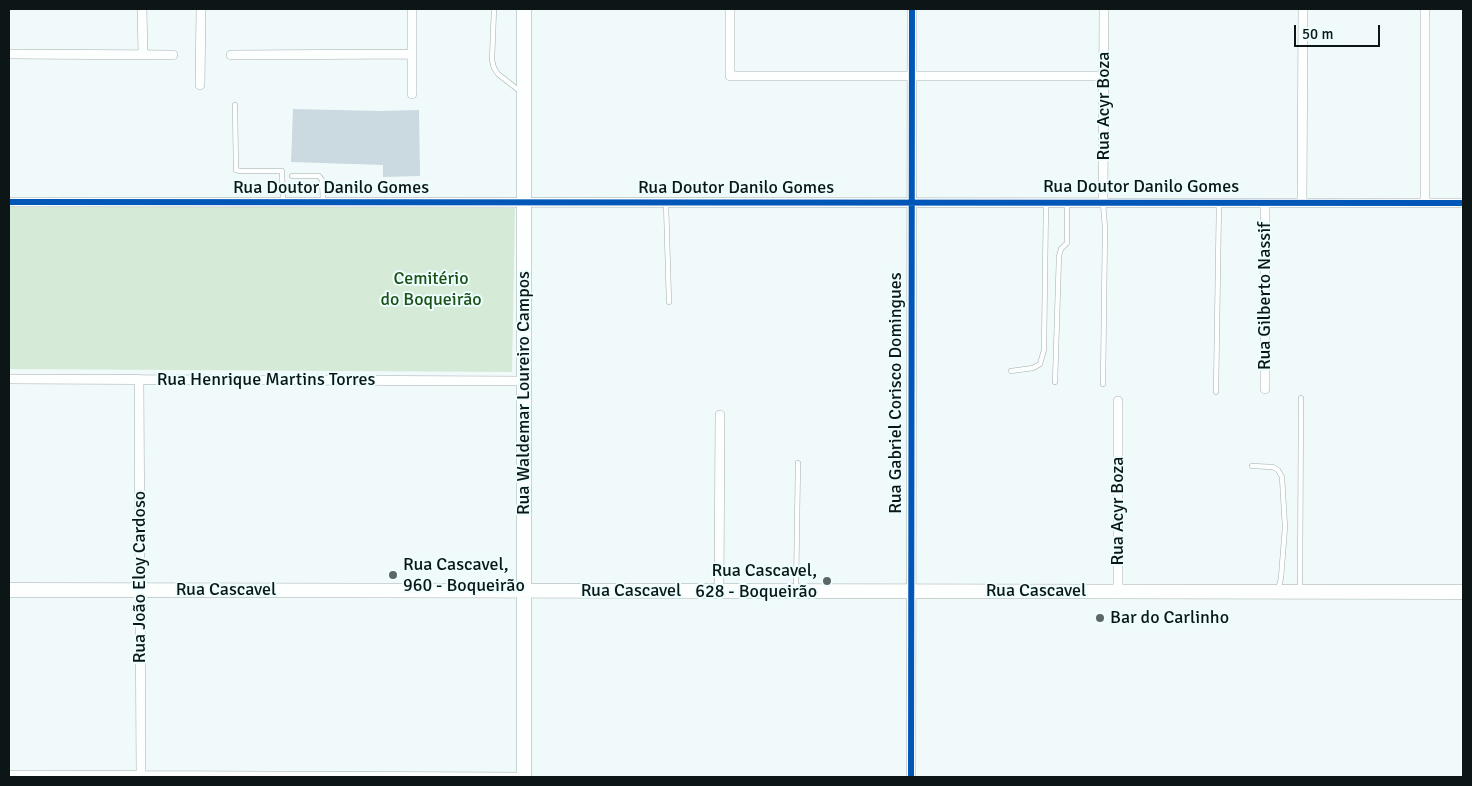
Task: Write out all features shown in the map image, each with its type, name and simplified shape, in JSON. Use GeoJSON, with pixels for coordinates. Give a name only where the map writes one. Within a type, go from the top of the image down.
{"type":"FeatureCollection","features":[{"type":"Feature","properties":{"kind":"main road","name":"Rua Waldemar Loureiro Campos"},"geometry":{"type":"LineString","coordinates":[[524,9],[524,777]]}},
{"type":"Feature","properties":{"kind":"main road","name":"Rua Cascavel"},"geometry":{"type":"LineString","coordinates":[[9,590],[1463,592]]}},
{"type":"Feature","properties":{"kind":"street"},"geometry":{"type":"LineString","coordinates":[[142,9],[143,54]]}},
{"type":"Feature","properties":{"kind":"street"},"geometry":{"type":"LineString","coordinates":[[200,85],[201,9]]}},
{"type":"Feature","properties":{"kind":"street"},"geometry":{"type":"LineString","coordinates":[[412,9],[412,94]]}},
{"type":"Feature","properties":{"kind":"street"},"geometry":{"type":"LineString","coordinates":[[730,9],[730,76],[1104,76]]}},
{"type":"Feature","properties":{"kind":"street","name":"Rua Gabriel Corisco Domingues"},"geometry":{"type":"LineString","coordinates":[[911,777],[912,9]]}},
{"type":"Feature","properties":{"kind":"street","name":"Rua Acyr Boza"},"geometry":{"type":"LineString","coordinates":[[1104,9],[1104,203]]}},
{"type":"Feature","properties":{"kind":"street"},"geometry":{"type":"LineString","coordinates":[[1302,203],[1304,9]]}},
{"type":"Feature","properties":{"kind":"street"},"geometry":{"type":"LineString","coordinates":[[1425,202],[1426,9]]}},
{"type":"Feature","properties":{"kind":"street"},"geometry":{"type":"LineString","coordinates":[[9,54],[173,55]]}},
{"type":"Feature","properties":{"kind":"street"},"geometry":{"type":"LineString","coordinates":[[231,55],[412,54]]}},
{"type":"Feature","properties":{"kind":"street","name":"Rua Doutor Danilo Gomes"},"geometry":{"type":"LineString","coordinates":[[9,202],[1463,203]]}},
{"type":"Feature","properties":{"kind":"street","name":"Rua Gilberto Nassif"},"geometry":{"type":"LineString","coordinates":[[1265,203],[1265,389]]}},
{"type":"Feature","properties":{"kind":"street","name":"Rua Henrique Martins Torres"},"geometry":{"type":"LineString","coordinates":[[9,379],[524,381]]}},
{"type":"Feature","properties":{"kind":"street","name":"Rua João Eloy Cardoso"},"geometry":{"type":"LineString","coordinates":[[139,379],[142,776]]}},
{"type":"Feature","properties":{"kind":"street","name":"Rua Acyr Boza"},"geometry":{"type":"LineString","coordinates":[[1118,401],[1118,592]]}},
{"type":"Feature","properties":{"kind":"street"},"geometry":{"type":"LineString","coordinates":[[719,591],[720,415]]}},
{"type":"Feature","properties":{"kind":"street"},"geometry":{"type":"LineString","coordinates":[[9,775],[524,777]]}},
{"type":"Feature","properties":{"kind":"lane"},"geometry":{"type":"LineString","coordinates":[[494,9],[492,60],[494,68],[498,74],[524,94]]}},
{"type":"Feature","properties":{"kind":"lane"},"geometry":{"type":"LineString","coordinates":[[235,105],[236,170],[240,172],[282,171],[283,203]]}},
{"type":"Feature","properties":{"kind":"lane"},"geometry":{"type":"LineString","coordinates":[[292,176],[319,176],[323,183],[324,202]]}},
{"type":"Feature","properties":{"kind":"lane"},"geometry":{"type":"LineString","coordinates":[[1011,371],[1032,368],[1040,364],[1044,350],[1046,202]]}},
{"type":"Feature","properties":{"kind":"lane"},"geometry":{"type":"LineString","coordinates":[[1055,382],[1059,256],[1061,249],[1067,243],[1067,202]]}},
{"type":"Feature","properties":{"kind":"lane"},"geometry":{"type":"LineString","coordinates":[[1216,392],[1219,202]]}},
{"type":"Feature","properties":{"kind":"lane"},"geometry":{"type":"LineString","coordinates":[[666,203],[669,302]]}},
{"type":"Feature","properties":{"kind":"lane"},"geometry":{"type":"LineString","coordinates":[[1103,384],[1104,203]]}},
{"type":"Feature","properties":{"kind":"lane"},"geometry":{"type":"LineString","coordinates":[[1300,592],[1301,398]]}},
{"type":"Feature","properties":{"kind":"lane"},"geometry":{"type":"LineString","coordinates":[[796,591],[798,463]]}},
{"type":"Feature","properties":{"kind":"lane"},"geometry":{"type":"LineString","coordinates":[[1252,466],[1273,467],[1278,470],[1282,477],[1285,527],[1278,592]]}},
{"type":"Feature","properties":{"kind":"green space","name":"Cemitério do Boqueirão"},"geometry":{"type":"Polygon","coordinates":[[[9,206],[515,208],[512,372],[9,369],[9,206]]]}},
{"type":"Feature","properties":{"kind":"building"},"geometry":{"type":"Polygon","coordinates":[[[293,109],[419,110],[420,176],[383,177],[383,165],[291,162],[293,109]]]}},
{"type":"Feature","properties":{"kind":"cycle path"},"geometry":{"type":"LineString","coordinates":[[911,777],[912,9]]}},
{"type":"Feature","properties":{"kind":"cycle path"},"geometry":{"type":"LineString","coordinates":[[9,202],[1463,203]]}},
{"type":"Feature","properties":{"kind":"place","name":"Rua Cascavel, 960 - Boqueirão"},"geometry":{"type":"Point","coordinates":[393,575]}},
{"type":"Feature","properties":{"kind":"place","name":"Rua Cascavel, 628 - Boqueirão"},"geometry":{"type":"Point","coordinates":[827,581]}},
{"type":"Feature","properties":{"kind":"place","name":"Bar do Carlinho"},"geometry":{"type":"Point","coordinates":[1100,618]}}]}
